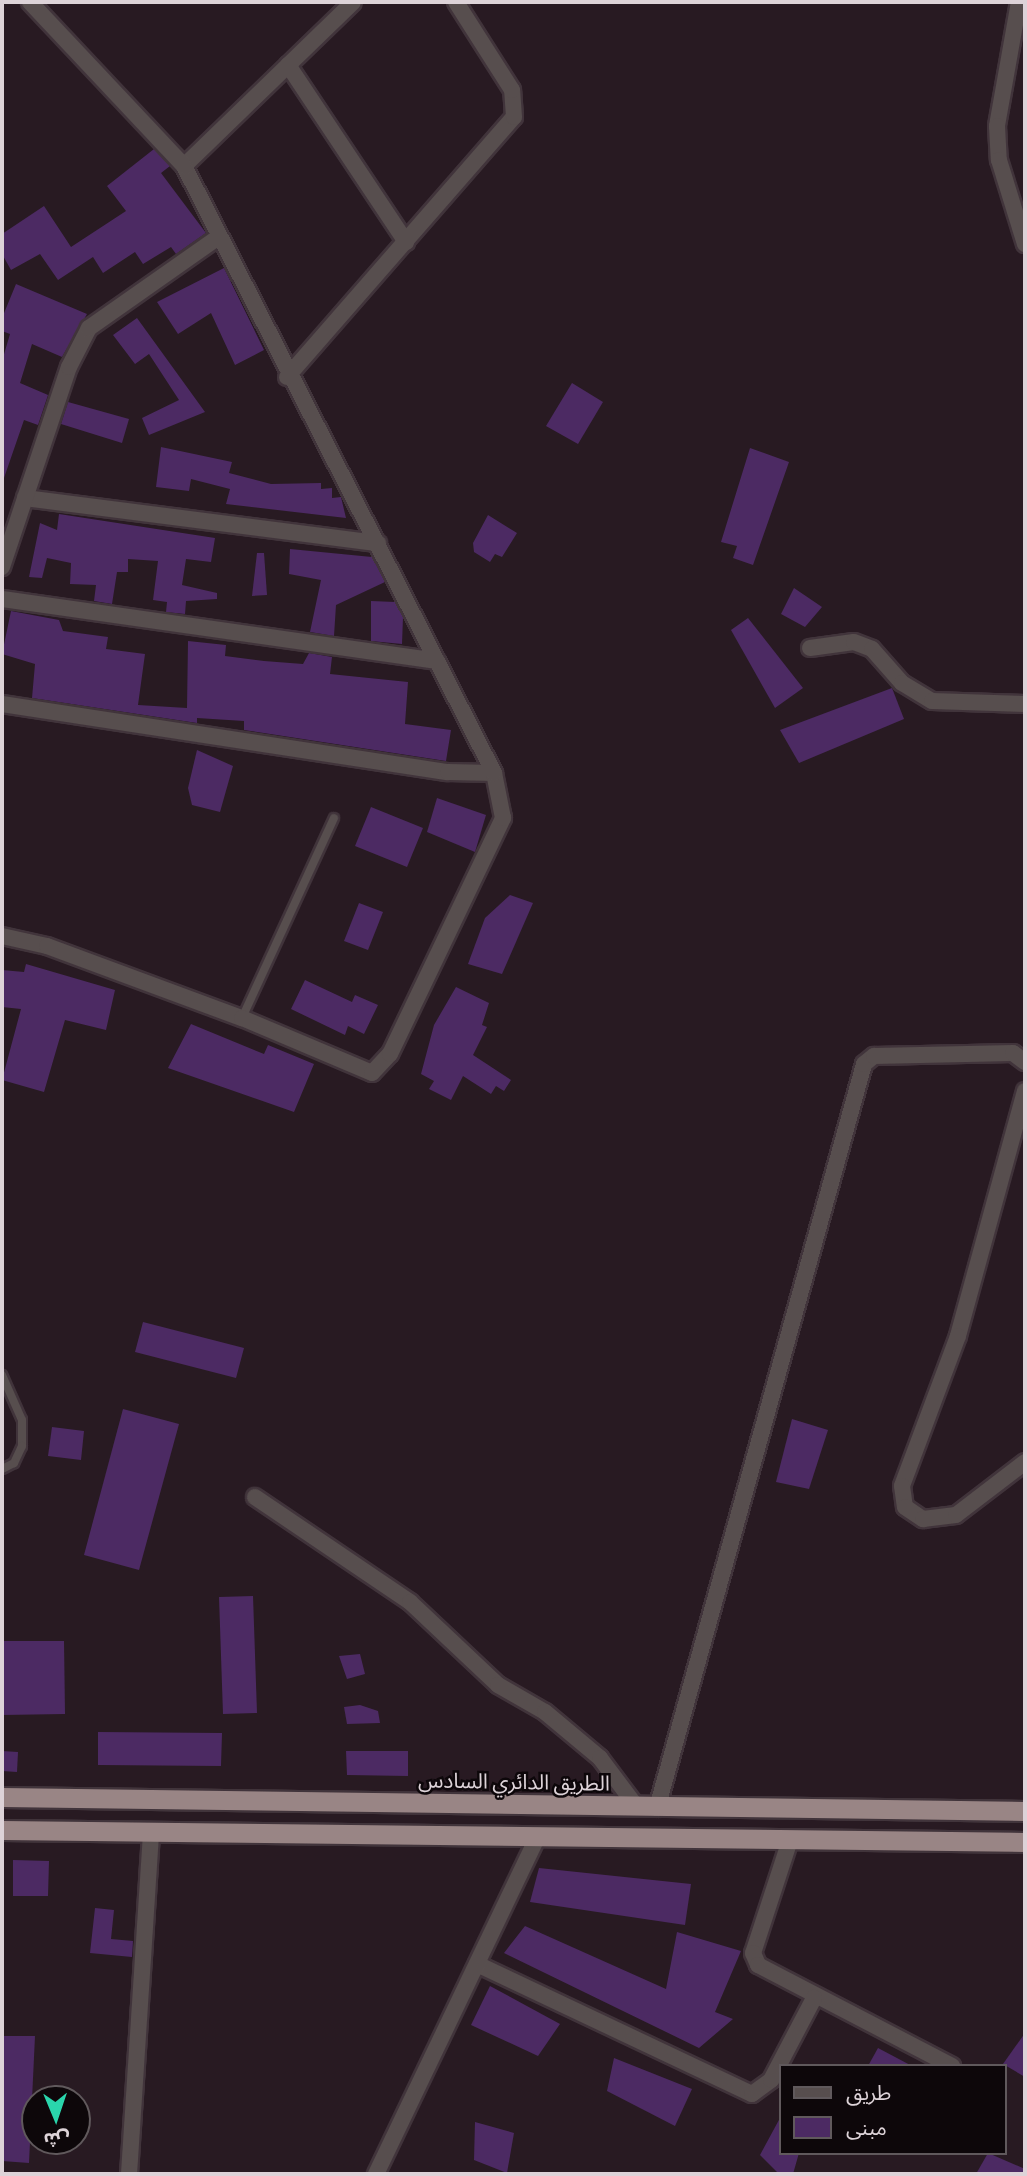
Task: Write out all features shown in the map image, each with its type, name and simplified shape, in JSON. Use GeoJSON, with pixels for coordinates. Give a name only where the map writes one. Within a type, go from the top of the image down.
{"type":"FeatureCollection","features":[{"type":"Feature","properties":{"kind":"highway","name":"الطريق الدائري السادس"},"geometry":{"type":"LineString","coordinates":[[2,1797],[1025,1811]]}},
{"type":"Feature","properties":{"kind":"highway"},"geometry":{"type":"LineString","coordinates":[[2,1830],[1025,1842]]}},
{"type":"Feature","properties":{"kind":"street"},"geometry":{"type":"LineString","coordinates":[[2,936],[242,1018],[362,1072],[378,1070],[500,830],[494,773],[378,543],[287,377],[184,166],[30,2]]}},
{"type":"Feature","properties":{"kind":"street"},"geometry":{"type":"LineString","coordinates":[[184,166],[353,2]]}},
{"type":"Feature","properties":{"kind":"street"},"geometry":{"type":"LineString","coordinates":[[287,377],[406,242],[516,110],[512,90],[456,2]]}},
{"type":"Feature","properties":{"kind":"street"},"geometry":{"type":"LineString","coordinates":[[1019,2],[997,126],[999,160],[1025,244]]}},
{"type":"Feature","properties":{"kind":"street"},"geometry":{"type":"LineString","coordinates":[[288,65],[406,242]]}},
{"type":"Feature","properties":{"kind":"street"},"geometry":{"type":"LineString","coordinates":[[2,567],[69,367],[89,328],[217,237]]}},
{"type":"Feature","properties":{"kind":"street"},"geometry":{"type":"LineString","coordinates":[[25,498],[378,543]]}},
{"type":"Feature","properties":{"kind":"street"},"geometry":{"type":"LineString","coordinates":[[2,599],[437,661]]}},
{"type":"Feature","properties":{"kind":"street"},"geometry":{"type":"LineString","coordinates":[[810,648],[854,642],[872,649],[902,683],[932,701],[1025,704]]}},
{"type":"Feature","properties":{"kind":"street"},"geometry":{"type":"LineString","coordinates":[[2,704],[448,772],[494,773]]}},
{"type":"Feature","properties":{"kind":"street"},"geometry":{"type":"LineString","coordinates":[[657,1808],[864,1064],[874,1056],[1013,1052],[1025,1062]]}},
{"type":"Feature","properties":{"kind":"street"},"geometry":{"type":"LineString","coordinates":[[1025,1091],[958,1336],[902,1486],[905,1507],[923,1519],[956,1515],[1025,1462]]}},
{"type":"Feature","properties":{"kind":"street"},"geometry":{"type":"LineString","coordinates":[[255,1497],[410,1602],[498,1685],[545,1712],[600,1758],[636,1806]]}},
{"type":"Feature","properties":{"kind":"street"},"geometry":{"type":"LineString","coordinates":[[129,2174],[151,1833]]}},
{"type":"Feature","properties":{"kind":"street"},"geometry":{"type":"LineString","coordinates":[[376,2174],[538,1836]]}},
{"type":"Feature","properties":{"kind":"street"},"geometry":{"type":"LineString","coordinates":[[790,1840],[753,1953],[769,1976],[948,2064]]}},
{"type":"Feature","properties":{"kind":"street"},"geometry":{"type":"LineString","coordinates":[[477,1964],[752,2094],[771,2080],[778,2067]]}},
{"type":"Feature","properties":{"kind":"street"},"geometry":{"type":"LineString","coordinates":[[779,2064],[814,1998]]}},
{"type":"Feature","properties":{"kind":"lane"},"geometry":{"type":"LineString","coordinates":[[242,1018],[334,818]]}},
{"type":"Feature","properties":{"kind":"lane"},"geometry":{"type":"LineString","coordinates":[[2,1375],[22,1420],[22,1446],[14,1463],[2,1469]]}},
{"type":"Feature","properties":{"kind":"building"},"geometry":{"type":"Polygon","coordinates":[[[154,149],[170,166],[161,173],[206,233],[176,254],[171,247],[143,264],[135,252],[103,273],[93,257],[58,280],[40,254],[11,270],[2,254],[2,234],[44,206],[71,247],[126,211],[107,186],[154,149]]]}},
{"type":"Feature","properties":{"kind":"building"},"geometry":{"type":"Polygon","coordinates":[[[224,268],[264,350],[235,365],[211,313],[178,334],[157,302],[224,268]]]}},
{"type":"Feature","properties":{"kind":"building"},"geometry":{"type":"Polygon","coordinates":[[[16,284],[87,314],[62,357],[32,344],[20,383],[48,395],[38,425],[24,420],[4,478],[2,361],[10,334],[2,331],[2,318],[16,284]]]}},
{"type":"Feature","properties":{"kind":"building"},"geometry":{"type":"Polygon","coordinates":[[[137,318],[205,412],[149,435],[142,418],[179,400],[149,354],[135,364],[113,335],[137,318]]]}},
{"type":"Feature","properties":{"kind":"building"},"geometry":{"type":"Polygon","coordinates":[[[572,383],[603,402],[578,444],[546,426],[572,383]]]}},
{"type":"Feature","properties":{"kind":"building"},"geometry":{"type":"Polygon","coordinates":[[[68,402],[129,419],[122,443],[61,424],[68,402]]]}},
{"type":"Feature","properties":{"kind":"building"},"geometry":{"type":"Polygon","coordinates":[[[161,447],[232,462],[229,473],[271,484],[321,483],[321,489],[332,488],[332,498],[341,497],[346,518],[226,504],[230,489],[191,479],[189,491],[156,487],[161,447]]]}},
{"type":"Feature","properties":{"kind":"building"},"geometry":{"type":"Polygon","coordinates":[[[750,448],[789,462],[753,565],[733,558],[737,546],[721,542],[750,448]]]}},
{"type":"Feature","properties":{"kind":"building"},"geometry":{"type":"Polygon","coordinates":[[[59,514],[215,538],[211,562],[186,559],[182,585],[217,593],[217,599],[186,601],[185,614],[166,612],[167,602],[153,600],[158,561],[128,559],[128,572],[117,572],[112,604],[94,601],[96,585],[70,584],[71,563],[47,558],[42,578],[29,577],[40,523],[57,530],[59,514]]]}},
{"type":"Feature","properties":{"kind":"building"},"geometry":{"type":"Polygon","coordinates":[[[488,515],[517,533],[502,557],[495,554],[490,562],[474,552],[473,543],[488,515]]]}},
{"type":"Feature","properties":{"kind":"building"},"geometry":{"type":"Polygon","coordinates":[[[290,549],[372,557],[385,582],[336,605],[334,636],[310,632],[321,580],[289,574],[290,549]]]}},
{"type":"Feature","properties":{"kind":"building"},"geometry":{"type":"Polygon","coordinates":[[[257,553],[264,553],[267,595],[252,596],[257,553]]]}},
{"type":"Feature","properties":{"kind":"building"},"geometry":{"type":"Polygon","coordinates":[[[794,588],[822,607],[805,627],[781,614],[794,588]]]}},
{"type":"Feature","properties":{"kind":"building"},"geometry":{"type":"Polygon","coordinates":[[[371,601],[395,602],[403,617],[402,644],[371,641],[371,601]]]}},
{"type":"Feature","properties":{"kind":"building"},"geometry":{"type":"Polygon","coordinates":[[[11,611],[59,620],[63,631],[108,637],[106,649],[145,654],[138,705],[187,708],[188,641],[226,645],[225,656],[264,661],[303,664],[309,653],[332,657],[330,674],[408,682],[405,724],[451,730],[446,761],[244,730],[244,721],[197,718],[197,723],[32,698],[35,664],[2,654],[11,611]]]}},
{"type":"Feature","properties":{"kind":"building"},"geometry":{"type":"Polygon","coordinates":[[[748,618],[803,688],[775,708],[731,630],[748,618]]]}},
{"type":"Feature","properties":{"kind":"building"},"geometry":{"type":"Polygon","coordinates":[[[892,688],[904,719],[799,763],[780,730],[892,688]]]}},
{"type":"Feature","properties":{"kind":"building"},"geometry":{"type":"Polygon","coordinates":[[[197,750],[233,766],[220,812],[192,805],[188,788],[197,750]]]}},
{"type":"Feature","properties":{"kind":"building"},"geometry":{"type":"Polygon","coordinates":[[[437,798],[486,815],[475,852],[427,832],[437,798]]]}},
{"type":"Feature","properties":{"kind":"building"},"geometry":{"type":"Polygon","coordinates":[[[371,807],[423,828],[407,867],[355,846],[371,807]]]}},
{"type":"Feature","properties":{"kind":"building"},"geometry":{"type":"Polygon","coordinates":[[[510,895],[533,903],[502,974],[468,964],[485,918],[510,895]]]}},
{"type":"Feature","properties":{"kind":"building"},"geometry":{"type":"Polygon","coordinates":[[[359,903],[383,912],[368,950],[344,941],[359,903]]]}},
{"type":"Feature","properties":{"kind":"building"},"geometry":{"type":"Polygon","coordinates":[[[26,964],[115,990],[106,1030],[65,1020],[44,1092],[2,1080],[21,1009],[2,1007],[2,970],[24,972],[26,964]]]}},
{"type":"Feature","properties":{"kind":"building"},"geometry":{"type":"Polygon","coordinates":[[[305,980],[352,1002],[355,995],[378,1005],[364,1034],[348,1026],[345,1035],[291,1009],[305,980]]]}},
{"type":"Feature","properties":{"kind":"building"},"geometry":{"type":"Polygon","coordinates":[[[456,987],[489,1003],[482,1025],[487,1027],[473,1055],[511,1080],[504,1091],[496,1086],[491,1094],[463,1076],[451,1100],[429,1089],[434,1081],[421,1074],[434,1025],[456,987]]]}},
{"type":"Feature","properties":{"kind":"building"},"geometry":{"type":"Polygon","coordinates":[[[191,1024],[264,1054],[268,1045],[314,1064],[294,1112],[168,1068],[191,1024]]]}},
{"type":"Feature","properties":{"kind":"building"},"geometry":{"type":"Polygon","coordinates":[[[143,1322],[244,1348],[236,1378],[135,1352],[143,1322]]]}},
{"type":"Feature","properties":{"kind":"building"},"geometry":{"type":"Polygon","coordinates":[[[123,1409],[179,1424],[139,1570],[84,1555],[123,1409]]]}},
{"type":"Feature","properties":{"kind":"building"},"geometry":{"type":"Polygon","coordinates":[[[792,1419],[828,1430],[809,1489],[776,1482],[792,1419]]]}},
{"type":"Feature","properties":{"kind":"building"},"geometry":{"type":"Polygon","coordinates":[[[52,1427],[84,1431],[81,1460],[48,1456],[52,1427]]]}},
{"type":"Feature","properties":{"kind":"building"},"geometry":{"type":"Polygon","coordinates":[[[253,1596],[257,1713],[223,1714],[219,1597],[253,1596]]]}},
{"type":"Feature","properties":{"kind":"building"},"geometry":{"type":"Polygon","coordinates":[[[2,1641],[64,1641],[65,1714],[2,1715],[2,1641]]]}},
{"type":"Feature","properties":{"kind":"building"},"geometry":{"type":"Polygon","coordinates":[[[360,1654],[365,1674],[347,1679],[339,1656],[360,1654]]]}},
{"type":"Feature","properties":{"kind":"building"},"geometry":{"type":"Polygon","coordinates":[[[360,1705],[378,1711],[380,1723],[347,1724],[344,1707],[360,1705]]]}},
{"type":"Feature","properties":{"kind":"building"},"geometry":{"type":"Polygon","coordinates":[[[98,1732],[222,1733],[221,1766],[98,1765],[98,1732]]]}},
{"type":"Feature","properties":{"kind":"building"},"geometry":{"type":"Polygon","coordinates":[[[2,1751],[18,1752],[17,1772],[2,1771],[2,1751]]]}},
{"type":"Feature","properties":{"kind":"building"},"geometry":{"type":"Polygon","coordinates":[[[346,1751],[408,1751],[408,1776],[347,1775],[346,1751]]]}},
{"type":"Feature","properties":{"kind":"building"},"geometry":{"type":"Polygon","coordinates":[[[13,1860],[49,1861],[48,1896],[13,1896],[13,1860]]]}},
{"type":"Feature","properties":{"kind":"building"},"geometry":{"type":"Polygon","coordinates":[[[539,1868],[691,1884],[685,1925],[530,1902],[539,1868]]]}},
{"type":"Feature","properties":{"kind":"building"},"geometry":{"type":"Polygon","coordinates":[[[95,1908],[114,1910],[111,1939],[133,1941],[132,1957],[90,1953],[95,1908]]]}},
{"type":"Feature","properties":{"kind":"building"},"geometry":{"type":"Polygon","coordinates":[[[525,1926],[666,1989],[677,1932],[741,1951],[715,2012],[733,2019],[699,2048],[504,1953],[525,1926]]]}},
{"type":"Feature","properties":{"kind":"building"},"geometry":{"type":"Polygon","coordinates":[[[490,1986],[560,2024],[538,2056],[471,2025],[490,1986]]]}},
{"type":"Feature","properties":{"kind":"building"},"geometry":{"type":"Polygon","coordinates":[[[1025,2033],[1025,2077],[1003,2064],[1025,2033]]]}},
{"type":"Feature","properties":{"kind":"building"},"geometry":{"type":"Polygon","coordinates":[[[2,2036],[35,2036],[33,2085],[21,2085],[21,2155],[29,2155],[29,2163],[2,2161],[2,2036]]]}},
{"type":"Feature","properties":{"kind":"building"},"geometry":{"type":"Polygon","coordinates":[[[878,2048],[908,2064],[869,2064],[878,2048]]]}},
{"type":"Feature","properties":{"kind":"building"},"geometry":{"type":"Polygon","coordinates":[[[614,2058],[692,2089],[675,2126],[607,2091],[614,2058]]]}},
{"type":"Feature","properties":{"kind":"building"},"geometry":{"type":"Polygon","coordinates":[[[475,2122],[514,2133],[507,2173],[474,2160],[475,2122]]]}},
{"type":"Feature","properties":{"kind":"building"},"geometry":{"type":"Polygon","coordinates":[[[778,2122],[778,2155],[798,2155],[793,2174],[779,2174],[760,2155],[778,2122]]]}},
{"type":"Feature","properties":{"kind":"building"},"geometry":{"type":"Polygon","coordinates":[[[987,2155],[1025,2169],[1025,2174],[976,2174],[987,2155]]]}}]}
